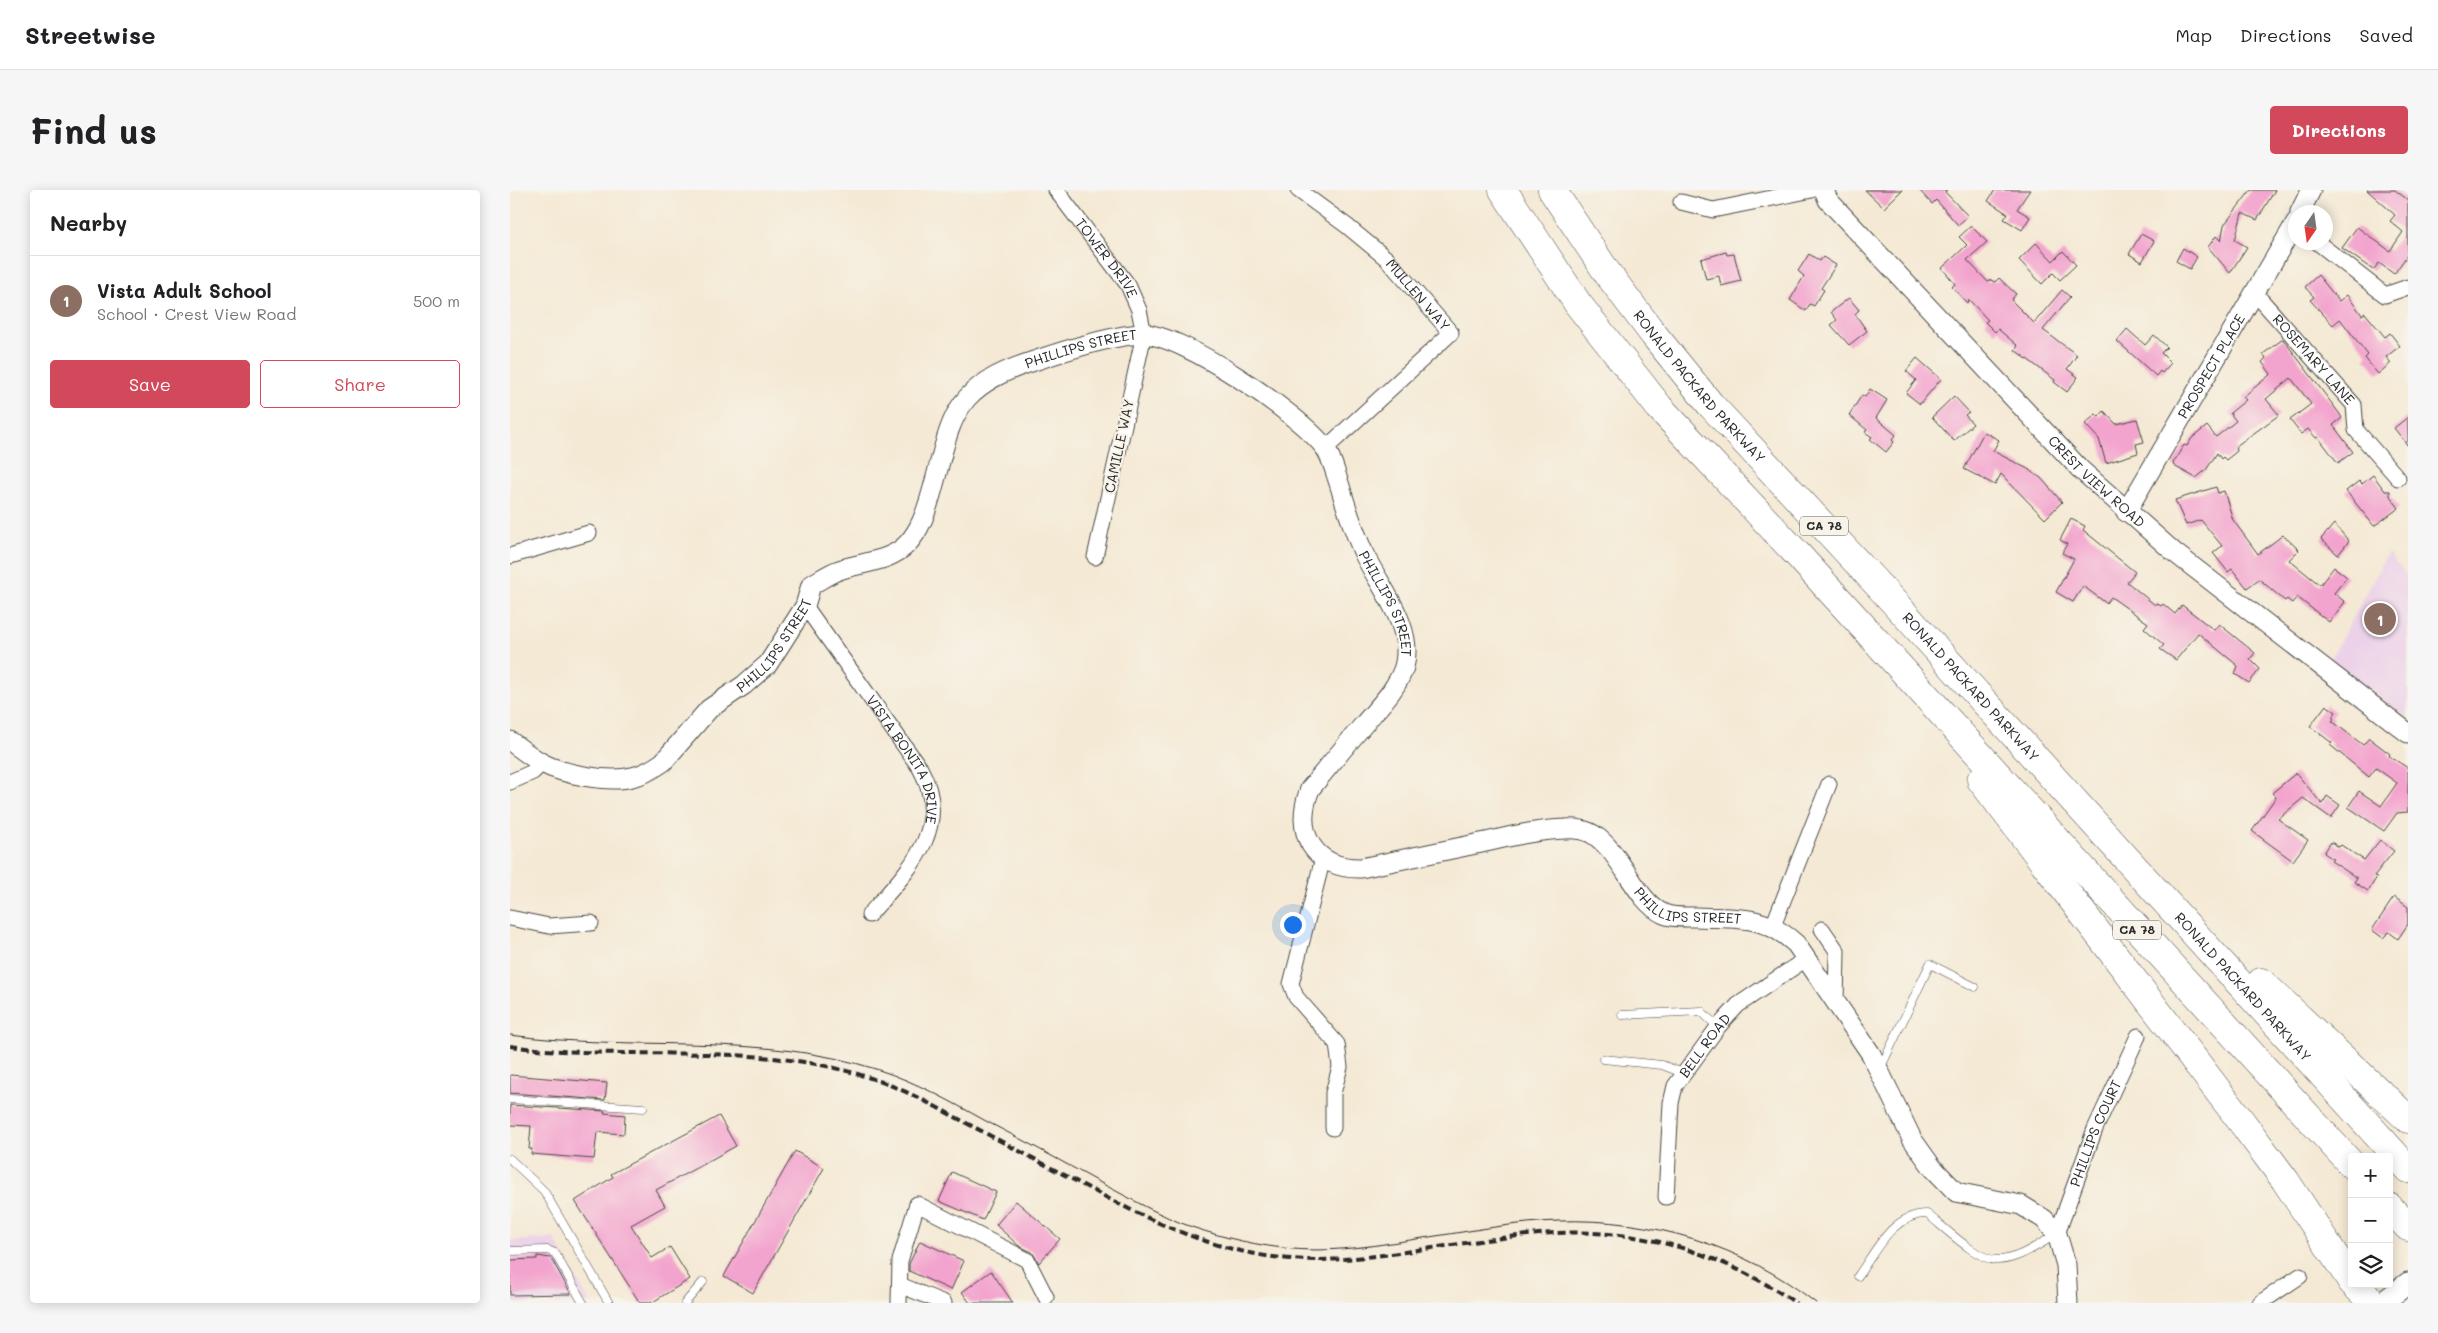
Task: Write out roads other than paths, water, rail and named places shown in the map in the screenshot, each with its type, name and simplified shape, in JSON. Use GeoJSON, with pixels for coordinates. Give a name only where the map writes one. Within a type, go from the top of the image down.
{"type":"FeatureCollection","features":[{"type":"Feature","properties":{"kind":"highway","name":"CA 78"},"geometry":{"type":"LineString","coordinates":[[1503,190],[1578,304],[1659,407],[1791,548],[2348,1161]]}},
{"type":"Feature","properties":{"kind":"highway","name":"RONALD PACKARD PARKWAY"},"geometry":{"type":"LineString","coordinates":[[1552,190],[1614,282],[1710,404],[2116,846],[2408,1169]]}},
{"type":"Feature","properties":{"kind":"highway"},"geometry":{"type":"LineString","coordinates":[[1922,694],[2001,808],[2274,1165],[2348,1276]]}},
{"type":"Feature","properties":{"kind":"highway"},"geometry":{"type":"LineString","coordinates":[[2116,846],[2408,1119]]}},
{"type":"Feature","properties":{"kind":"highway"},"geometry":{"type":"LineString","coordinates":[[2393,1210],[2408,1227]]}},
{"type":"Feature","properties":{"kind":"highway"},"geometry":{"type":"LineString","coordinates":[[2358,1288],[2373,1303]]}},
{"type":"Feature","properties":{"kind":"main road"},"geometry":{"type":"LineString","coordinates":[[2382,1303],[2405,1285]]}},
{"type":"Feature","properties":{"kind":"street","name":"TOWER DRIVE"},"geometry":{"type":"LineString","coordinates":[[1056,190],[1128,285],[1139,310],[1144,334]]}},
{"type":"Feature","properties":{"kind":"street","name":"MULLEN WAY"},"geometry":{"type":"LineString","coordinates":[[1298,190],[1348,226],[1386,259],[1451,333],[1325,448]]}},
{"type":"Feature","properties":{"kind":"street"},"geometry":{"type":"LineString","coordinates":[[1681,202],[1713,210],[1812,190]]}},
{"type":"Feature","properties":{"kind":"street","name":"CREST VIEW ROAD"},"geometry":{"type":"LineString","coordinates":[[1824,190],[1828,200],[2080,469],[2126,512],[2175,553],[2408,733]]}},
{"type":"Feature","properties":{"kind":"street","name":"PROSPECT PLACE"},"geometry":{"type":"LineString","coordinates":[[2304,205],[2311,190]]}},
{"type":"Feature","properties":{"kind":"street","name":"PROSPECT PLACE"},"geometry":{"type":"LineString","coordinates":[[2126,512],[2288,235]]}},
{"type":"Feature","properties":{"kind":"street"},"geometry":{"type":"LineString","coordinates":[[2327,250],[2386,295],[2408,287]]}},
{"type":"Feature","properties":{"kind":"street","name":"ROSEMARY LANE"},"geometry":{"type":"LineString","coordinates":[[2254,292],[2354,405],[2356,430],[2398,478]]}},
{"type":"Feature","properties":{"kind":"street","name":"PHILLIPS STREET"},"geometry":{"type":"LineString","coordinates":[[510,741],[542,763],[572,773],[620,779],[632,778],[655,768],[663,762],[709,709],[744,685],[768,664],[805,606],[811,585],[838,570],[886,558],[905,546],[916,534],[926,511],[954,417],[970,392],[990,377],[1029,363],[1114,339],[1144,334],[1172,341],[1207,358],[1271,401],[1306,429],[1325,448],[1363,551],[1400,623],[1407,646],[1404,667],[1394,688],[1310,789],[1303,809],[1303,829],[1310,843],[1323,858],[1342,867],[1361,868],[1529,833],[1567,828],[1593,834],[1605,844],[1650,904],[1664,914],[1685,917],[1741,919],[1773,926],[1796,944],[1872,1054],[1912,1139],[1932,1167],[1956,1192],[2021,1205],[2044,1219],[2057,1234],[2066,1265],[2068,1303]]}},
{"type":"Feature","properties":{"kind":"street","name":"CAMILLE WAY"},"geometry":{"type":"LineString","coordinates":[[1095,557],[1144,334]]}},
{"type":"Feature","properties":{"kind":"street"},"geometry":{"type":"LineString","coordinates":[[510,556],[589,533]]}},
{"type":"Feature","properties":{"kind":"street","name":"VISTA BONITA DRIVE"},"geometry":{"type":"LineString","coordinates":[[805,606],[920,768],[928,790],[931,806],[930,826],[918,859],[869,916]]}},
{"type":"Feature","properties":{"kind":"street"},"geometry":{"type":"LineString","coordinates":[[510,782],[533,772],[542,763]]}},
{"type":"Feature","properties":{"kind":"street"},"geometry":{"type":"LineString","coordinates":[[1773,926],[1829,784]]}},
{"type":"Feature","properties":{"kind":"street"},"geometry":{"type":"LineString","coordinates":[[1323,858],[1290,984],[1296,997],[1337,1044],[1340,1067],[1333,1093],[1333,1128]]}},
{"type":"Feature","properties":{"kind":"street"},"geometry":{"type":"LineString","coordinates":[[510,918],[549,926],[592,923]]}},
{"type":"Feature","properties":{"kind":"street"},"geometry":{"type":"LineString","coordinates":[[1822,929],[1837,952],[1836,1003]]}},
{"type":"Feature","properties":{"kind":"street","name":"BELL ROAD"},"geometry":{"type":"LineString","coordinates":[[1666,1196],[1671,1103],[1674,1086],[1718,1027],[1738,1005],[1806,959]]}},
{"type":"Feature","properties":{"kind":"street","name":"PHILLIPS COURT"},"geometry":{"type":"LineString","coordinates":[[2057,1234],[2095,1130],[2138,1036]]}},
{"type":"Feature","properties":{"kind":"street"},"geometry":{"type":"LineString","coordinates":[[899,1303],[900,1261],[917,1204],[1027,1260],[1046,1297]]}},
{"type":"Feature","properties":{"kind":"street"},"geometry":{"type":"LineString","coordinates":[[2260,1303],[2300,1276]]}},
{"type":"Feature","properties":{"kind":"street"},"geometry":{"type":"LineString","coordinates":[[900,1285],[944,1303]]}},
{"type":"Feature","properties":{"kind":"lane"},"geometry":{"type":"LineString","coordinates":[[1880,1071],[1930,964],[1975,987]]}},
{"type":"Feature","properties":{"kind":"lane"},"geometry":{"type":"LineString","coordinates":[[1622,1015],[1701,1011],[1718,1027]]}},
{"type":"Feature","properties":{"kind":"lane"},"geometry":{"type":"LineString","coordinates":[[1603,1059],[1662,1065],[1683,1073]]}},
{"type":"Feature","properties":{"kind":"lane"},"geometry":{"type":"LineString","coordinates":[[510,1099],[643,1108]]}},
{"type":"Feature","properties":{"kind":"lane"},"geometry":{"type":"LineString","coordinates":[[510,1158],[544,1191],[609,1303]]}},
{"type":"Feature","properties":{"kind":"lane"},"geometry":{"type":"LineString","coordinates":[[1858,1276],[1893,1227],[1919,1214],[1927,1214],[1980,1255],[1997,1260],[2024,1252],[2057,1234]]}},
{"type":"Feature","properties":{"kind":"lane"},"geometry":{"type":"LineString","coordinates":[[510,1251],[547,1250],[555,1253],[583,1303]]}},
{"type":"Feature","properties":{"kind":"lane"},"geometry":{"type":"LineString","coordinates":[[685,1303],[702,1282]]}},
{"type":"Feature","properties":{"kind":"tram line"},"geometry":{"type":"LineString","coordinates":[[510,1035],[556,1040],[696,1044],[788,1050],[834,1058],[879,1070],[920,1086],[946,1099],[1099,1182],[1180,1223],[1242,1241],[1293,1249],[1329,1250],[1528,1223],[1593,1221],[1628,1224],[1695,1239],[1727,1251],[1758,1265],[1816,1303]]}},
{"type":"Feature","properties":{"kind":"railway"},"geometry":{"type":"LineString","coordinates":[[510,1046],[602,1053],[742,1056],[789,1060],[834,1068],[891,1085],[914,1096],[1158,1223],[1210,1242],[1264,1256],[1331,1260],[1547,1233],[1608,1234],[1658,1242],[1706,1256],[1775,1289],[1796,1303]]}},
{"type":"Feature","properties":{"kind":"place","name":"Vista Adult School"},"geometry":{"type":"Point","coordinates":[2380,619]}}]}
